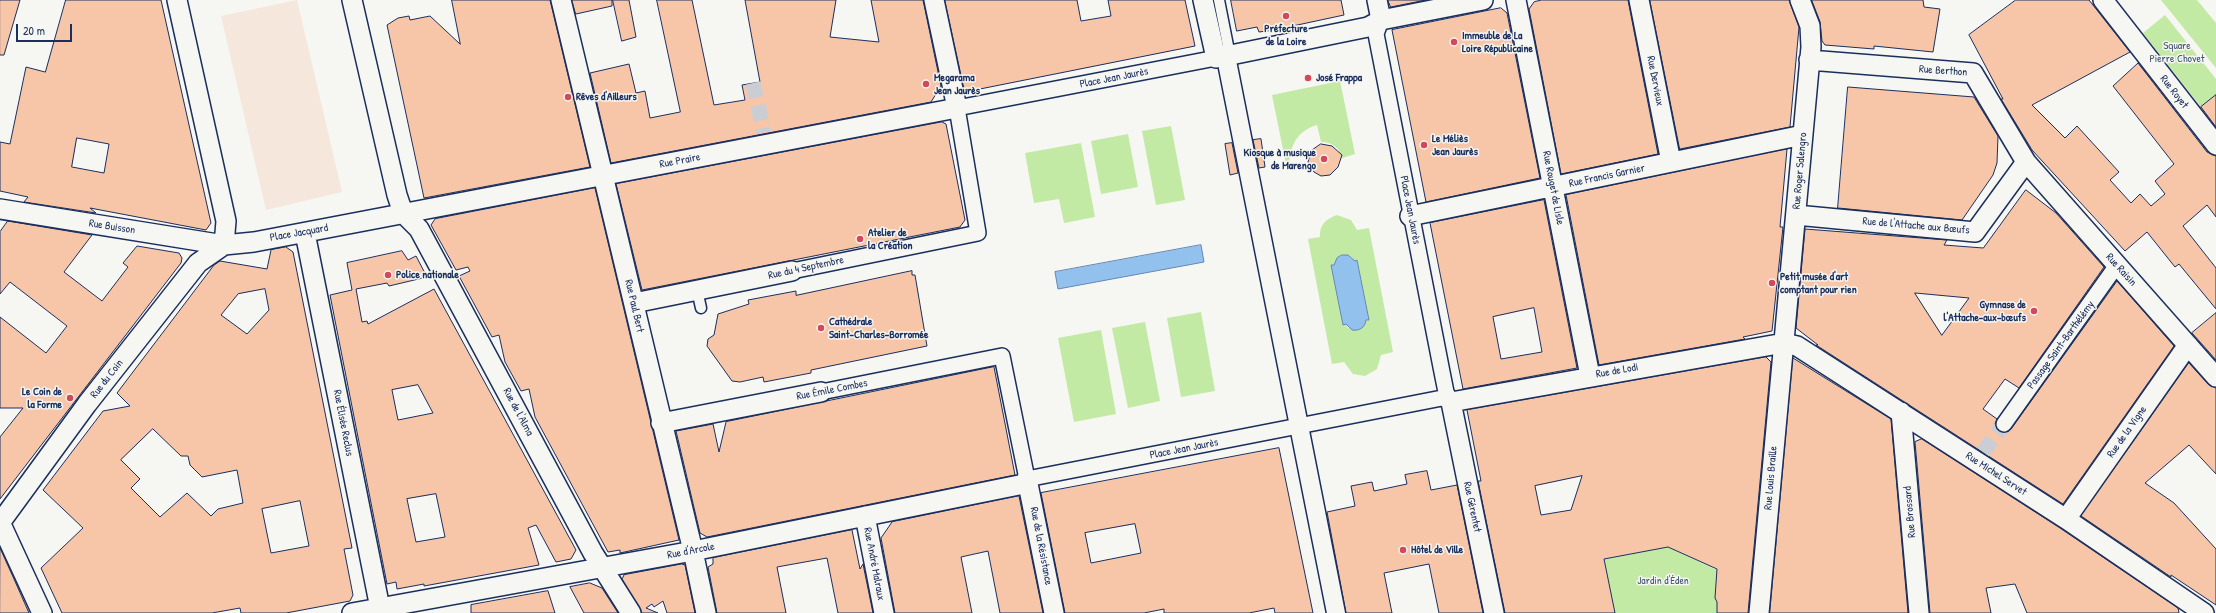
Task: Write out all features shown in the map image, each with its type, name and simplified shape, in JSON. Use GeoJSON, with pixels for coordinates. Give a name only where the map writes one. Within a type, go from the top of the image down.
{"type":"FeatureCollection","features":[{"type":"Feature","properties":{"kind":"street"},"geometry":{"type":"LineString","coordinates":[[177,0],[226,221],[224,245]]}},
{"type":"Feature","properties":{"kind":"street"},"geometry":{"type":"LineString","coordinates":[[352,0],[397,195],[403,213]]}},
{"type":"Feature","properties":{"kind":"street","name":"Rue Paul Bert"},"geometry":{"type":"LineString","coordinates":[[561,0],[634,303],[661,423],[693,551],[706,613]]}},
{"type":"Feature","properties":{"kind":"street"},"geometry":{"type":"LineString","coordinates":[[934,0],[957,108]]}},
{"type":"Feature","properties":{"kind":"street"},"geometry":{"type":"LineString","coordinates":[[1203,0],[1222,56]]}},
{"type":"Feature","properties":{"kind":"street"},"geometry":{"type":"LineString","coordinates":[[1377,0],[1381,20],[1483,0]]}},
{"type":"Feature","properties":{"kind":"street","name":"Rue Rouget de Lisle"},"geometry":{"type":"LineString","coordinates":[[1516,0],[1590,376]]}},
{"type":"Feature","properties":{"kind":"street","name":"Rue Dervieux"},"geometry":{"type":"LineString","coordinates":[[1639,0],[1671,162]]}},
{"type":"Feature","properties":{"kind":"street","name":"Rue Roger Salengro"},"geometry":{"type":"LineString","coordinates":[[1784,343],[1809,60],[1810,26],[1800,0]]}},
{"type":"Feature","properties":{"kind":"street","name":"Rue Royet"},"geometry":{"type":"LineString","coordinates":[[2102,0],[2216,146]]}},
{"type":"Feature","properties":{"kind":"street","name":"Place Jean Jaurès"},"geometry":{"type":"LineString","coordinates":[[957,108],[1368,27],[1381,20]]}},
{"type":"Feature","properties":{"kind":"street","name":"Place Jean Jaurès"},"geometry":{"type":"LineString","coordinates":[[1381,20],[1376,34],[1410,216],[1446,392],[1451,402]]}},
{"type":"Feature","properties":{"kind":"street","name":"Rue Berthon"},"geometry":{"type":"LineString","coordinates":[[1809,60],[1973,73],[2026,162]]}},
{"type":"Feature","properties":{"kind":"street","name":"Rue Praire"},"geometry":{"type":"LineString","coordinates":[[403,213],[957,108]]}},
{"type":"Feature","properties":{"kind":"street","name":"Rue du 4 Septembre"},"geometry":{"type":"LineString","coordinates":[[634,303],[699,299],[792,271],[978,232],[957,108]]}},
{"type":"Feature","properties":{"kind":"street","name":"Rue Francis Garnier"},"geometry":{"type":"LineString","coordinates":[[1410,216],[1803,135]]}},
{"type":"Feature","properties":{"kind":"street","name":"Rue de l'Attache aux Bœufs"},"geometry":{"type":"LineString","coordinates":[[1796,215],[1975,232],[2026,162]]}},
{"type":"Feature","properties":{"kind":"street","name":"Rue Raisin"},"geometry":{"type":"LineString","coordinates":[[2026,162],[2216,377]]}},
{"type":"Feature","properties":{"kind":"street","name":"Rue Buisson"},"geometry":{"type":"LineString","coordinates":[[1,211],[224,245]]}},
{"type":"Feature","properties":{"kind":"street","name":"Place Jacquard"},"geometry":{"type":"LineString","coordinates":[[224,245],[305,232],[403,213]]}},
{"type":"Feature","properties":{"kind":"street","name":"Rue de l'Alma"},"geometry":{"type":"LineString","coordinates":[[403,213],[419,229],[602,568],[613,581],[631,613]]}},
{"type":"Feature","properties":{"kind":"street","name":"Rue Élisée Reclus"},"geometry":{"type":"LineString","coordinates":[[305,232],[381,610]]}},
{"type":"Feature","properties":{"kind":"street","name":"Rue du Coin"},"geometry":{"type":"LineString","coordinates":[[0,522],[87,404],[198,263],[224,245]]}},
{"type":"Feature","properties":{"kind":"street","name":"Passage Saint-Barthélémy"},"geometry":{"type":"LineString","coordinates":[[2004,424],[2116,265]]}},
{"type":"Feature","properties":{"kind":"street","name":"Rue de Lodi"},"geometry":{"type":"LineString","coordinates":[[1451,402],[1590,376],[1784,343]]}},
{"type":"Feature","properties":{"kind":"street","name":"Rue Michel Servet"},"geometry":{"type":"LineString","coordinates":[[1784,343],[1797,346],[1901,412],[1980,457],[2066,519],[2204,613]]}},
{"type":"Feature","properties":{"kind":"street","name":"Rue Louis Braille"},"geometry":{"type":"LineString","coordinates":[[1759,613],[1784,343]]}},
{"type":"Feature","properties":{"kind":"street","name":"Rue de la Vigne"},"geometry":{"type":"LineString","coordinates":[[2066,519],[2188,345]]}},
{"type":"Feature","properties":{"kind":"street","name":"Rue Émile Combes"},"geometry":{"type":"LineString","coordinates":[[661,423],[1002,356],[1027,479]]}},
{"type":"Feature","properties":{"kind":"street","name":"Place Jean Jaurès"},"geometry":{"type":"LineString","coordinates":[[1027,479],[1442,398],[1451,402]]}},
{"type":"Feature","properties":{"kind":"street","name":"Rue Gérentet"},"geometry":{"type":"LineString","coordinates":[[1451,402],[1494,613]]}},
{"type":"Feature","properties":{"kind":"street","name":"Rue Brossard"},"geometry":{"type":"LineString","coordinates":[[1901,412],[1919,613]]}},
{"type":"Feature","properties":{"kind":"street","name":"Rue d'Arcole"},"geometry":{"type":"LineString","coordinates":[[352,613],[381,610],[693,551],[1024,484],[1027,479]]}},
{"type":"Feature","properties":{"kind":"street","name":"Rue de la Résistance"},"geometry":{"type":"LineString","coordinates":[[1027,479],[1054,613]]}},
{"type":"Feature","properties":{"kind":"street","name":"Rue André Malraux"},"geometry":{"type":"LineString","coordinates":[[865,516],[884,613]]}},
{"type":"Feature","properties":{"kind":"street"},"geometry":{"type":"LineString","coordinates":[[0,522],[42,613]]}},
{"type":"Feature","properties":{"kind":"lane"},"geometry":{"type":"LineString","coordinates":[[1211,0],[1299,427],[1340,613]]}},
{"type":"Feature","properties":{"kind":"lane"},"geometry":{"type":"LineString","coordinates":[[1219,0],[1222,56]]}},
{"type":"Feature","properties":{"kind":"lane"},"geometry":{"type":"LineString","coordinates":[[1299,427],[1332,613]]}},
{"type":"Feature","properties":{"kind":"shaded area"},"geometry":{"type":"Polygon","coordinates":[[[297,0],[342,192],[266,210],[221,16],[297,0]]]}},
{"type":"Feature","properties":{"kind":"green space"},"geometry":{"type":"Polygon","coordinates":[[[2161,0],[2197,0],[2216,23],[2216,68],[2161,0]]]}},
{"type":"Feature","properties":{"kind":"green space","name":"Square Pierre Chovet"},"geometry":{"type":"Polygon","coordinates":[[[2165,15],[2216,79],[2216,95],[2201,107],[2143,33],[2165,15]]]}},
{"type":"Feature","properties":{"kind":"green space"},"geometry":{"type":"Polygon","coordinates":[[[1340,81],[1355,154],[1342,158],[1337,148],[1332,144],[1321,142],[1317,125],[1304,131],[1295,141],[1290,154],[1289,168],[1287,169],[1272,95],[1340,81]]]}},
{"type":"Feature","properties":{"kind":"green space"},"geometry":{"type":"Polygon","coordinates":[[[1171,126],[1185,200],[1156,205],[1142,131],[1171,126]]]}},
{"type":"Feature","properties":{"kind":"green space"},"geometry":{"type":"Polygon","coordinates":[[[1128,134],[1138,187],[1101,194],[1091,141],[1128,134]]]}},
{"type":"Feature","properties":{"kind":"green space"},"geometry":{"type":"Polygon","coordinates":[[[1081,143],[1095,217],[1064,223],[1059,199],[1034,203],[1025,153],[1081,143]]]}},
{"type":"Feature","properties":{"kind":"green space"},"geometry":{"type":"Polygon","coordinates":[[[1337,215],[1351,220],[1357,230],[1369,228],[1393,352],[1381,355],[1377,369],[1365,376],[1353,374],[1344,362],[1332,364],[1308,239],[1320,237],[1322,226],[1337,215]],[[1339,256],[1334,265],[1331,265],[1343,325],[1346,324],[1348,328],[1369,320],[1357,260],[1355,261],[1350,256],[1339,256]]]}},
{"type":"Feature","properties":{"kind":"green space"},"geometry":{"type":"Polygon","coordinates":[[[1201,312],[1215,391],[1181,397],[1167,318],[1201,312]]]}},
{"type":"Feature","properties":{"kind":"green space"},"geometry":{"type":"Polygon","coordinates":[[[1145,322],[1160,401],[1128,408],[1112,328],[1145,322]]]}},
{"type":"Feature","properties":{"kind":"green space"},"geometry":{"type":"Polygon","coordinates":[[[1101,330],[1116,414],[1074,422],[1058,338],[1101,330]]]}},
{"type":"Feature","properties":{"kind":"green space","name":"Jardin d'Éden"},"geometry":{"type":"Polygon","coordinates":[[[1668,547],[1717,570],[1715,598],[1718,601],[1717,613],[1615,613],[1604,559],[1668,547]]]}},
{"type":"Feature","properties":{"kind":"water"},"geometry":{"type":"Polygon","coordinates":[[[1201,245],[1204,262],[1058,289],[1055,272],[1201,245]]]}},
{"type":"Feature","properties":{"kind":"water"},"geometry":{"type":"Polygon","coordinates":[[[1342,255],[1348,255],[1355,261],[1357,260],[1369,320],[1366,320],[1363,327],[1357,330],[1352,330],[1346,324],[1343,325],[1331,265],[1334,265],[1337,258],[1342,255]]]}},
{"type":"Feature","properties":{"kind":"building"},"geometry":{"type":"Polygon","coordinates":[[[0,0],[20,0],[4,55],[0,55],[0,0]]]}},
{"type":"Feature","properties":{"kind":"building"},"geometry":{"type":"Polygon","coordinates":[[[66,0],[161,0],[211,223],[206,230],[90,208],[96,213],[24,202],[28,197],[0,191],[0,142],[10,144],[26,67],[45,72],[66,0]],[[77,138],[72,167],[104,173],[109,144],[77,138]]]}},
{"type":"Feature","properties":{"kind":"building"},"geometry":{"type":"Polygon","coordinates":[[[452,0],[550,0],[590,167],[424,198],[387,25],[398,18],[409,16],[410,20],[430,16],[460,44],[452,0]]]}},
{"type":"Feature","properties":{"kind":"building"},"geometry":{"type":"Polygon","coordinates":[[[572,0],[612,0],[612,6],[576,14],[572,0]]]}},
{"type":"Feature","properties":{"kind":"building"},"geometry":{"type":"Polygon","coordinates":[[[613,0],[629,0],[636,37],[622,41],[613,0]]]}},
{"type":"Feature","properties":{"kind":"building"},"geometry":{"type":"Polygon","coordinates":[[[657,0],[692,0],[714,105],[745,100],[742,85],[760,82],[745,0],[836,0],[830,37],[879,42],[871,0],[923,0],[941,86],[931,102],[611,163],[590,73],[629,64],[636,93],[645,91],[650,118],[680,112],[657,0]]]}},
{"type":"Feature","properties":{"kind":"building"},"geometry":{"type":"Polygon","coordinates":[[[945,0],[1077,0],[1081,21],[1111,16],[1108,0],[1185,0],[1195,46],[965,92],[945,0]]]}},
{"type":"Feature","properties":{"kind":"building","name":"Préfecture de la Loire"},"geometry":{"type":"Polygon","coordinates":[[[1231,0],[1341,0],[1344,15],[1274,30],[1259,32],[1257,27],[1237,31],[1231,0]]]}},
{"type":"Feature","properties":{"kind":"building"},"geometry":{"type":"Polygon","coordinates":[[[1388,0],[1426,0],[1391,7],[1388,0]]]}},
{"type":"Feature","properties":{"kind":"building"},"geometry":{"type":"Polygon","coordinates":[[[1542,0],[1628,0],[1658,154],[1561,174],[1529,9],[1534,2],[1542,0]]]}},
{"type":"Feature","properties":{"kind":"building"},"geometry":{"type":"Polygon","coordinates":[[[1650,0],[1789,0],[1799,27],[1790,127],[1680,149],[1650,0]]]}},
{"type":"Feature","properties":{"kind":"building"},"geometry":{"type":"Polygon","coordinates":[[[1812,0],[1923,0],[1924,7],[1940,9],[1933,52],[1874,46],[1874,49],[1825,45],[1822,41],[1820,22],[1812,0]]]}},
{"type":"Feature","properties":{"kind":"building"},"geometry":{"type":"Polygon","coordinates":[[[2016,0],[2089,0],[2130,52],[2032,105],[2065,138],[2077,126],[2119,172],[2110,180],[2131,203],[2140,194],[2151,206],[2165,194],[2155,181],[2174,164],[2113,86],[2138,63],[2207,152],[2216,156],[2216,217],[2207,205],[2183,226],[2216,268],[2216,309],[2179,264],[2175,267],[2147,232],[2125,251],[2032,150],[2001,99],[2003,99],[1969,35],[2016,0]]]}},
{"type":"Feature","properties":{"kind":"building"},"geometry":{"type":"Polygon","coordinates":[[[1501,8],[1507,13],[1540,178],[1426,202],[1392,30],[1501,8]]]}},
{"type":"Feature","properties":{"kind":"building"},"geometry":{"type":"Polygon","coordinates":[[[1848,87],[1974,97],[1998,136],[1997,163],[1993,175],[1962,220],[1838,208],[1848,87]]]}},
{"type":"Feature","properties":{"kind":"building"},"geometry":{"type":"Polygon","coordinates":[[[2216,95],[2216,127],[2201,107],[2216,95]]]}},
{"type":"Feature","properties":{"kind":"building"},"geometry":{"type":"Polygon","coordinates":[[[942,122],[946,124],[965,220],[960,227],[642,290],[616,184],[942,122]]]}},
{"type":"Feature","properties":{"kind":"building"},"geometry":{"type":"Polygon","coordinates":[[[1261,139],[1265,167],[1259,168],[1253,140],[1261,139]]]}},
{"type":"Feature","properties":{"kind":"building"},"geometry":{"type":"Polygon","coordinates":[[[1232,143],[1238,173],[1230,175],[1225,144],[1232,143]]]}},
{"type":"Feature","properties":{"kind":"building","name":"Kiosque à musique de Marengo"},"geometry":{"type":"Polygon","coordinates":[[[1321,144],[1332,146],[1342,155],[1338,167],[1330,175],[1321,176],[1314,172],[1308,162],[1311,151],[1321,144]]]}},
{"type":"Feature","properties":{"kind":"building"},"geometry":{"type":"Polygon","coordinates":[[[1787,149],[1780,227],[1783,227],[1772,331],[1743,337],[1745,339],[1599,365],[1566,195],[1787,149]]]}},
{"type":"Feature","properties":{"kind":"building"},"geometry":{"type":"Polygon","coordinates":[[[595,188],[679,540],[620,553],[620,550],[608,552],[535,417],[529,389],[521,391],[505,362],[499,335],[492,337],[459,276],[470,271],[468,267],[456,270],[431,225],[435,219],[595,188]]]}},
{"type":"Feature","properties":{"kind":"building"},"geometry":{"type":"Polygon","coordinates":[[[2026,190],[2056,213],[2104,267],[2019,388],[2005,379],[1983,409],[1997,419],[1995,424],[1998,431],[2004,433],[2011,429],[2117,281],[2174,346],[2063,504],[1816,345],[1818,345],[1796,328],[1805,229],[1947,240],[1944,245],[1983,248],[2026,190]],[[1915,293],[1942,335],[1969,298],[1915,293]]]}},
{"type":"Feature","properties":{"kind":"building"},"geometry":{"type":"Polygon","coordinates":[[[1544,200],[1577,368],[1463,389],[1430,223],[1544,200]],[[1534,308],[1493,317],[1501,359],[1542,352],[1534,308]]]}},
{"type":"Feature","properties":{"kind":"building"},"geometry":{"type":"Polygon","coordinates":[[[8,221],[92,235],[64,272],[102,301],[128,267],[123,263],[137,246],[179,253],[182,258],[181,263],[0,499],[0,437],[23,408],[0,408],[0,317],[46,353],[67,326],[10,282],[0,294],[0,232],[8,221]]]}},
{"type":"Feature","properties":{"kind":"building"},"geometry":{"type":"Polygon","coordinates":[[[286,247],[293,252],[352,548],[344,549],[353,595],[350,601],[286,613],[241,613],[240,608],[212,613],[62,613],[41,568],[83,528],[43,490],[103,411],[130,406],[117,393],[214,265],[220,261],[267,269],[271,250],[286,247]],[[265,289],[238,294],[221,315],[247,334],[269,310],[265,289]],[[153,429],[121,460],[140,479],[131,488],[160,517],[187,493],[211,516],[218,509],[243,503],[237,470],[202,477],[190,465],[188,456],[181,456],[153,429]],[[300,501],[262,509],[271,553],[309,546],[300,501]]]}},
{"type":"Feature","properties":{"kind":"building"},"geometry":{"type":"Polygon","coordinates":[[[402,251],[408,260],[416,256],[427,277],[389,286],[387,283],[356,289],[362,322],[367,321],[368,324],[434,289],[576,550],[571,559],[556,562],[536,525],[528,528],[539,565],[424,586],[424,584],[397,589],[396,582],[387,584],[330,295],[352,290],[347,263],[402,251]],[[418,385],[392,390],[398,420],[433,413],[418,385]],[[436,494],[407,499],[416,542],[445,537],[436,494]]]}},
{"type":"Feature","properties":{"kind":"building","name":"Cathédrale Saint-Charles-Borromée"},"geometry":{"type":"Polygon","coordinates":[[[912,271],[912,275],[915,275],[927,346],[811,370],[811,373],[764,382],[763,377],[740,382],[732,381],[707,346],[708,339],[714,335],[718,314],[749,304],[748,300],[796,291],[796,295],[912,271]]]}},
{"type":"Feature","properties":{"kind":"building"},"geometry":{"type":"Polygon","coordinates":[[[2216,313],[2216,360],[2192,333],[2216,313]]]}},
{"type":"Feature","properties":{"kind":"building"},"geometry":{"type":"Polygon","coordinates":[[[1766,357],[1771,362],[1748,613],[1717,613],[1717,602],[1715,598],[1717,569],[1668,547],[1604,559],[1615,613],[1505,613],[1478,481],[1481,481],[1467,410],[1766,357]],[[1582,476],[1535,486],[1541,515],[1571,510],[1582,476]]]}},
{"type":"Feature","properties":{"kind":"building"},"geometry":{"type":"Polygon","coordinates":[[[1793,358],[1891,419],[1908,613],[1770,613],[1793,358]]]}},
{"type":"Feature","properties":{"kind":"building"},"geometry":{"type":"Polygon","coordinates":[[[2189,363],[2208,384],[2216,388],[2216,474],[2189,445],[2145,483],[2174,503],[2216,549],[2216,605],[2171,575],[2171,577],[2081,516],[2189,363]]]}},
{"type":"Feature","properties":{"kind":"building"},"geometry":{"type":"Polygon","coordinates":[[[994,367],[1015,475],[707,537],[700,533],[676,431],[713,424],[719,452],[726,422],[994,367]]]}},
{"type":"Feature","properties":{"kind":"building"},"geometry":{"type":"Polygon","coordinates":[[[1922,439],[2060,528],[2178,608],[2179,613],[2027,613],[2015,584],[1986,588],[1991,613],[1930,613],[1915,442],[1922,439]]]}},
{"type":"Feature","properties":{"kind":"building"},"geometry":{"type":"Polygon","coordinates":[[[1279,448],[1313,613],[1275,613],[1274,608],[1249,613],[1164,613],[1164,609],[1144,613],[1065,613],[1041,493],[1279,448]],[[1135,524],[1085,533],[1091,563],[1141,553],[1135,524]]]}},
{"type":"Feature","properties":{"kind":"building","name":"Hôtel de Ville"},"geometry":{"type":"Polygon","coordinates":[[[1427,471],[1431,490],[1457,485],[1483,613],[1439,613],[1429,564],[1384,573],[1392,613],[1346,613],[1327,512],[1355,506],[1351,486],[1372,482],[1374,491],[1407,484],[1405,475],[1427,471]]]}},
{"type":"Feature","properties":{"kind":"building"},"geometry":{"type":"Polygon","coordinates":[[[1019,496],[1043,613],[1000,613],[988,551],[961,557],[972,613],[895,613],[881,538],[892,522],[1019,496]]]}},
{"type":"Feature","properties":{"kind":"building"},"geometry":{"type":"Polygon","coordinates":[[[852,530],[860,569],[863,564],[873,613],[838,613],[827,558],[777,567],[786,613],[717,613],[708,567],[713,564],[713,558],[852,530]]]}},
{"type":"Feature","properties":{"kind":"building"},"geometry":{"type":"Polygon","coordinates":[[[0,548],[14,579],[29,613],[0,613],[0,548]]]}},
{"type":"Feature","properties":{"kind":"building"},"geometry":{"type":"Polygon","coordinates":[[[682,564],[685,565],[695,613],[667,613],[663,601],[654,607],[652,604],[646,608],[658,613],[642,613],[622,579],[624,575],[682,564]]]}},
{"type":"Feature","properties":{"kind":"building"},"geometry":{"type":"Polygon","coordinates":[[[590,583],[602,588],[618,613],[584,613],[570,587],[590,583]]]}},
{"type":"Feature","properties":{"kind":"building"},"geometry":{"type":"Polygon","coordinates":[[[548,591],[555,613],[471,613],[471,605],[548,591]]]}},
{"type":"Feature","properties":{"kind":"tunnel"},"geometry":{"type":"LineString","coordinates":[[753,83],[764,132]]}},
{"type":"Feature","properties":{"kind":"tunnel"},"geometry":{"type":"LineString","coordinates":[[1983,452],[2004,424]]}},
{"type":"Feature","properties":{"kind":"place","name":"Préfecture de la Loire"},"geometry":{"type":"Point","coordinates":[1286,16]}},
{"type":"Feature","properties":{"kind":"place","name":"Immeuble de La Loire Républicaine"},"geometry":{"type":"Point","coordinates":[1454,42]}},
{"type":"Feature","properties":{"kind":"place","name":"José Frappa"},"geometry":{"type":"Point","coordinates":[1308,78]}},
{"type":"Feature","properties":{"kind":"place","name":"Megarama Jean Jaurès"},"geometry":{"type":"Point","coordinates":[926,84]}},
{"type":"Feature","properties":{"kind":"place","name":"Rêves d'Ailleurs"},"geometry":{"type":"Point","coordinates":[568,97]}},
{"type":"Feature","properties":{"kind":"place","name":"Le Méliès Jean Jaurès"},"geometry":{"type":"Point","coordinates":[1424,145]}},
{"type":"Feature","properties":{"kind":"place","name":"Kiosque à musique de Marengo"},"geometry":{"type":"Point","coordinates":[1324,159]}},
{"type":"Feature","properties":{"kind":"place","name":"Atelier de la Création"},"geometry":{"type":"Point","coordinates":[860,239]}},
{"type":"Feature","properties":{"kind":"place","name":"Police nationale"},"geometry":{"type":"Point","coordinates":[388,275]}},
{"type":"Feature","properties":{"kind":"place","name":"Petit musée d'art comptant pour rien"},"geometry":{"type":"Point","coordinates":[1772,283]}},
{"type":"Feature","properties":{"kind":"place","name":"Gymnase de l'Attache-aux-bœufs"},"geometry":{"type":"Point","coordinates":[2034,311]}},
{"type":"Feature","properties":{"kind":"place","name":"Cathédrale Saint-Charles-Borromée"},"geometry":{"type":"Point","coordinates":[821,328]}},
{"type":"Feature","properties":{"kind":"place","name":"Le Coin de la Forme"},"geometry":{"type":"Point","coordinates":[70,398]}},
{"type":"Feature","properties":{"kind":"place","name":"Hôtel de Ville"},"geometry":{"type":"Point","coordinates":[1403,550]}}]}
